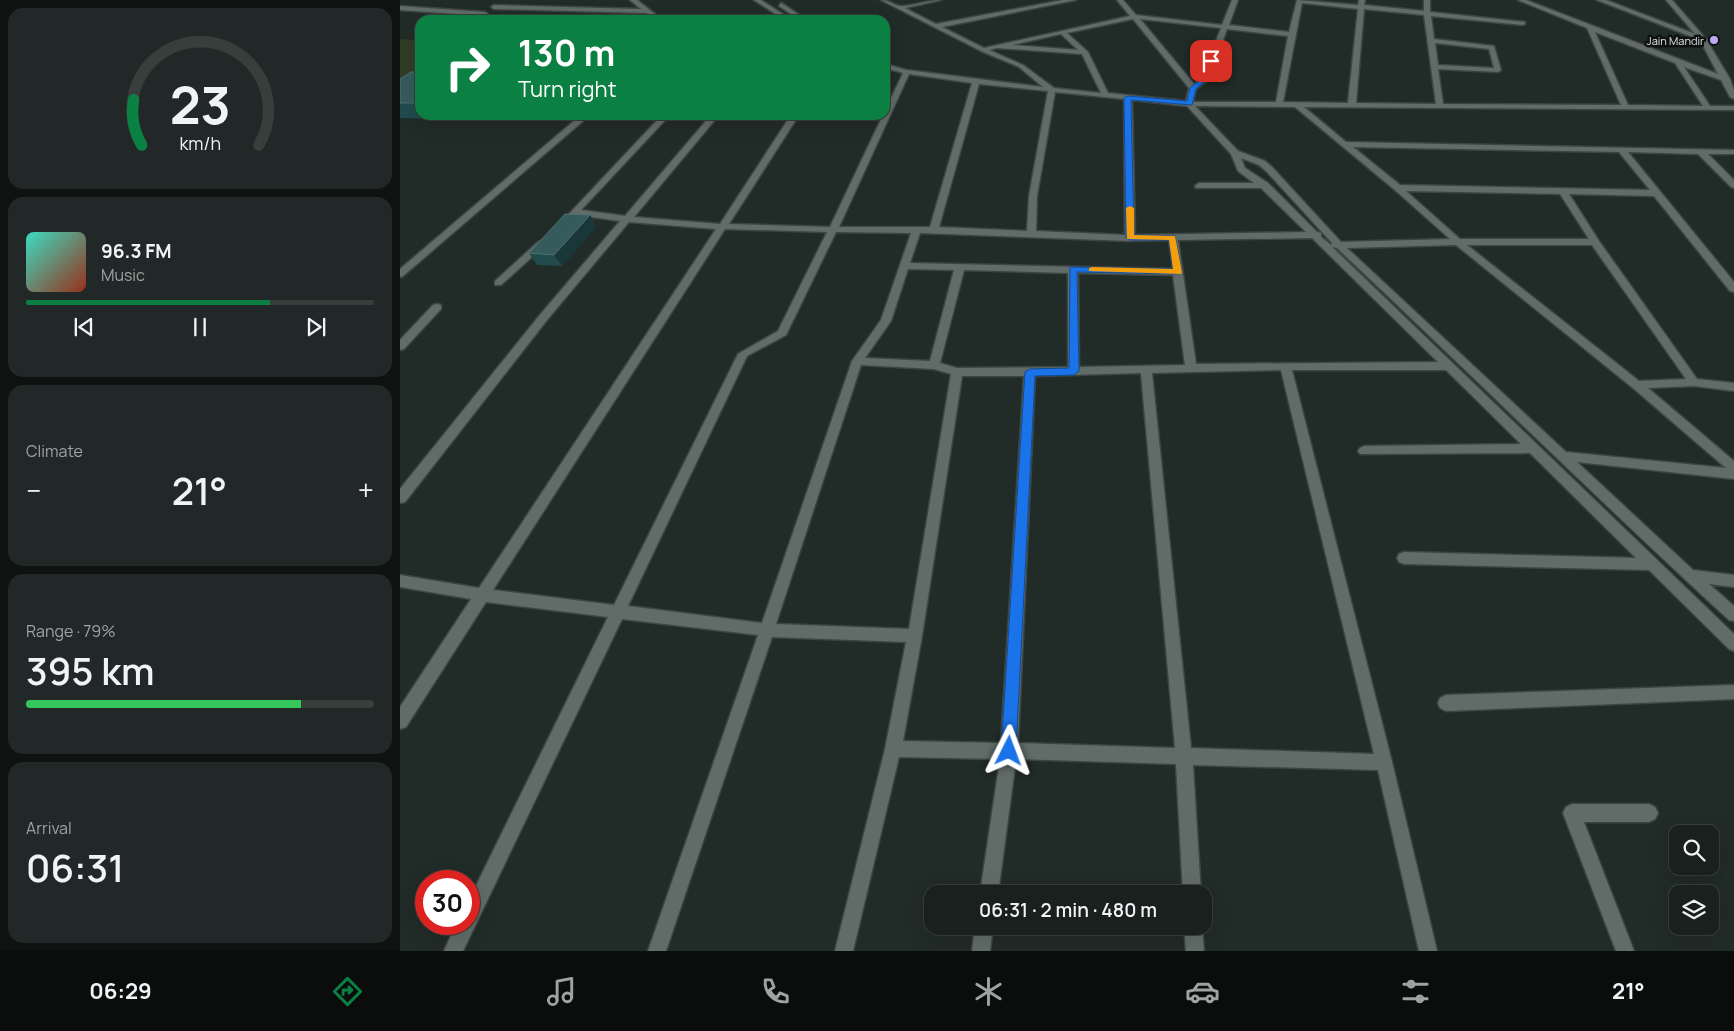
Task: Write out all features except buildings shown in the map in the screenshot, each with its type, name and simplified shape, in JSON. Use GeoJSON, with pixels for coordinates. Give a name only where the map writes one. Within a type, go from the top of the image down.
{"type":"FeatureCollection","features":[{"type":"Feature","properties":{"kind":"street"},"geometry":{"type":"LineString","coordinates":[[400,8],[485,14],[504,0]]}},
{"type":"Feature","properties":{"kind":"street"},"geometry":{"type":"LineString","coordinates":[[633,0],[653,15]]}},
{"type":"Feature","properties":{"kind":"street"},"geometry":{"type":"LineString","coordinates":[[757,0],[781,15]]}},
{"type":"Feature","properties":{"kind":"street"},"geometry":{"type":"LineString","coordinates":[[776,1],[786,0]]}},
{"type":"Feature","properties":{"kind":"street"},"geometry":{"type":"LineString","coordinates":[[884,0],[983,50],[1021,66],[1052,90]]}},
{"type":"Feature","properties":{"kind":"street"},"geometry":{"type":"LineString","coordinates":[[898,8],[938,0]]}},
{"type":"Feature","properties":{"kind":"street"},"geometry":{"type":"LineString","coordinates":[[936,26],[1073,0]]}},
{"type":"Feature","properties":{"kind":"street"},"geometry":{"type":"LineString","coordinates":[[1120,0],[1193,88]]}},
{"type":"Feature","properties":{"kind":"street"},"geometry":{"type":"LineString","coordinates":[[1189,104],[1193,88],[1205,79],[1235,0]]}},
{"type":"Feature","properties":{"kind":"street"},"geometry":{"type":"LineString","coordinates":[[1427,0],[1440,106]]}},
{"type":"Feature","properties":{"kind":"street"},"geometry":{"type":"LineString","coordinates":[[1521,0],[1677,62],[1726,79]]}},
{"type":"Feature","properties":{"kind":"street"},"geometry":{"type":"LineString","coordinates":[[1600,0],[1703,39]]}},
{"type":"Feature","properties":{"kind":"street"},"geometry":{"type":"LineString","coordinates":[[1669,0],[1703,39],[1734,96]]}},
{"type":"Feature","properties":{"kind":"street"},"geometry":{"type":"LineString","coordinates":[[776,1],[797,15]]}},
{"type":"Feature","properties":{"kind":"street"},"geometry":{"type":"LineString","coordinates":[[1279,104],[1299,1],[1362,3],[1523,24]]}},
{"type":"Feature","properties":{"kind":"street"},"geometry":{"type":"LineString","coordinates":[[1352,105],[1362,3]]}},
{"type":"Feature","properties":{"kind":"street"},"geometry":{"type":"LineString","coordinates":[[494,7],[648,11]]}},
{"type":"Feature","properties":{"kind":"street"},"geometry":{"type":"LineString","coordinates":[[983,50],[1134,17],[1292,34]]}},
{"type":"Feature","properties":{"kind":"street"},"geometry":{"type":"LineString","coordinates":[[1590,28],[1626,108]]}},
{"type":"Feature","properties":{"kind":"street"},"geometry":{"type":"LineString","coordinates":[[1062,32],[1085,52],[1106,96]]}},
{"type":"Feature","properties":{"kind":"street"},"geometry":{"type":"LineString","coordinates":[[1431,41],[1492,47],[1498,70],[1435,67]]}},
{"type":"Feature","properties":{"kind":"street"},"geometry":{"type":"LineString","coordinates":[[997,46],[1085,52]]}},
{"type":"Feature","properties":{"kind":"street"},"geometry":{"type":"LineString","coordinates":[[1677,62],[1708,108]]}},
{"type":"Feature","properties":{"kind":"street"},"geometry":{"type":"LineString","coordinates":[[890,67],[907,72],[976,82],[1189,104],[1734,108]]}},
{"type":"Feature","properties":{"kind":"street"},"geometry":{"type":"LineString","coordinates":[[890,108],[907,72]]}},
{"type":"Feature","properties":{"kind":"street"},"geometry":{"type":"LineString","coordinates":[[934,230],[976,82]]}},
{"type":"Feature","properties":{"kind":"street"},"geometry":{"type":"LineString","coordinates":[[1031,234],[1033,196],[1052,90]]}},
{"type":"Feature","properties":{"kind":"street"},"geometry":{"type":"LineString","coordinates":[[1128,98],[1130,238]]}},
{"type":"Feature","properties":{"kind":"street"},"geometry":{"type":"LineString","coordinates":[[1189,104],[1235,153],[1241,169],[1264,186],[1315,236]]}},
{"type":"Feature","properties":{"kind":"street"},"geometry":{"type":"LineString","coordinates":[[1298,104],[1398,188],[1458,242],[1637,385],[1734,468]]}},
{"type":"Feature","properties":{"kind":"street"},"geometry":{"type":"LineString","coordinates":[[400,274],[580,120]]}},
{"type":"Feature","properties":{"kind":"street"},"geometry":{"type":"LineString","coordinates":[[661,120],[572,215],[722,225],[934,230],[1130,238],[1315,236],[1339,245],[1516,411],[1561,456],[1734,615]]}},
{"type":"Feature","properties":{"kind":"street"},"geometry":{"type":"LineString","coordinates":[[400,498],[543,318],[711,120]]}},
{"type":"Feature","properties":{"kind":"street"},"geometry":{"type":"LineString","coordinates":[[400,721],[792,120]]}},
{"type":"Feature","properties":{"kind":"street"},"geometry":{"type":"LineString","coordinates":[[480,896],[743,354],[782,333],[884,120]]}},
{"type":"Feature","properties":{"kind":"street"},"geometry":{"type":"LineString","coordinates":[[1344,144],[1734,152]]}},
{"type":"Feature","properties":{"kind":"street"},"geometry":{"type":"LineString","coordinates":[[1622,150],[1734,289]]}},
{"type":"Feature","properties":{"kind":"street"},"geometry":{"type":"LineString","coordinates":[[1701,152],[1734,185]]}},
{"type":"Feature","properties":{"kind":"street"},"geometry":{"type":"LineString","coordinates":[[1235,153],[1262,163],[1282,183],[1327,240],[1449,366],[1734,644]]}},
{"type":"Feature","properties":{"kind":"street"},"geometry":{"type":"LineString","coordinates":[[1200,186],[1264,186],[1282,183]]}},
{"type":"Feature","properties":{"kind":"street"},"geometry":{"type":"LineString","coordinates":[[1398,188],[1656,193]]}},
{"type":"Feature","properties":{"kind":"street"},"geometry":{"type":"LineString","coordinates":[[1563,191],[1595,242],[1694,382]]}},
{"type":"Feature","properties":{"kind":"street"},"geometry":{"type":"LineString","coordinates":[[657,951],[857,361],[886,321],[916,230]]}},
{"type":"Feature","properties":{"kind":"street"},"geometry":{"type":"LineString","coordinates":[[1172,237],[1191,368]]}},
{"type":"Feature","properties":{"kind":"street"},"geometry":{"type":"LineString","coordinates":[[498,283],[547,238]]}},
{"type":"Feature","properties":{"kind":"street"},"geometry":{"type":"LineString","coordinates":[[1339,245],[1458,242],[1595,242]]}},
{"type":"Feature","properties":{"kind":"street"},"geometry":{"type":"LineString","coordinates":[[905,266],[1178,272]]}},
{"type":"Feature","properties":{"kind":"street"},"geometry":{"type":"LineString","coordinates":[[934,364],[960,267]]}},
{"type":"Feature","properties":{"kind":"street"},"geometry":{"type":"LineString","coordinates":[[1073,269],[1074,371]]}},
{"type":"Feature","properties":{"kind":"street"},"geometry":{"type":"LineString","coordinates":[[400,346],[437,307]]}},
{"type":"Feature","properties":{"kind":"street"},"geometry":{"type":"LineString","coordinates":[[857,361],[934,364],[957,372],[1286,366],[1449,366]]}},
{"type":"Feature","properties":{"kind":"street"},"geometry":{"type":"LineString","coordinates":[[1286,366],[1384,762],[1428,951]]}},
{"type":"Feature","properties":{"kind":"street"},"geometry":{"type":"LineString","coordinates":[[1146,369],[1184,756],[1191,885]]}},
{"type":"Feature","properties":{"kind":"street"},"geometry":{"type":"LineString","coordinates":[[844,951],[893,749],[914,636],[957,372]]}},
{"type":"Feature","properties":{"kind":"street"},"geometry":{"type":"LineString","coordinates":[[990,885],[1009,751],[1030,372]]}},
{"type":"Feature","properties":{"kind":"street"},"geometry":{"type":"LineString","coordinates":[[1637,385],[1694,382],[1734,387]]}},
{"type":"Feature","properties":{"kind":"street"},"geometry":{"type":"LineString","coordinates":[[1498,414],[1516,411]]}},
{"type":"Feature","properties":{"kind":"street"},"geometry":{"type":"LineString","coordinates":[[1364,451],[1532,448]]}},
{"type":"Feature","properties":{"kind":"street"},"geometry":{"type":"LineString","coordinates":[[1561,456],[1734,474]]}},
{"type":"Feature","properties":{"kind":"street"},"geometry":{"type":"LineString","coordinates":[[1404,558],[1651,564]]}},
{"type":"Feature","properties":{"kind":"street"},"geometry":{"type":"LineString","coordinates":[[1689,575],[1734,581]]}},
{"type":"Feature","properties":{"kind":"street"},"geometry":{"type":"LineString","coordinates":[[400,581],[482,595],[767,630],[914,636]]}},
{"type":"Feature","properties":{"kind":"street"},"geometry":{"type":"LineString","coordinates":[[1446,703],[1734,692]]}},
{"type":"Feature","properties":{"kind":"street"},"geometry":{"type":"LineString","coordinates":[[893,749],[1384,762]]}},
{"type":"Feature","properties":{"kind":"street"},"geometry":{"type":"LineString","coordinates":[[1625,951],[1572,813],[1649,813]]}},
{"type":"Feature","properties":{"kind":"street"},"geometry":{"type":"LineString","coordinates":[[453,951],[461,935]]}},
{"type":"Feature","properties":{"kind":"street"},"geometry":{"type":"LineString","coordinates":[[981,951],[983,935]]}},
{"type":"Feature","properties":{"kind":"street"},"geometry":{"type":"LineString","coordinates":[[1194,935],[1195,951]]}},
{"type":"Feature","properties":{"kind":"green space"},"geometry":{"type":"Polygon","coordinates":[[[400,39],[415,40],[415,84],[400,94],[400,39]]]}},
{"type":"Feature","properties":{"kind":"slow traffic"},"geometry":{"type":"LineString","coordinates":[[1092,270],[1178,272],[1172,237],[1130,238],[1130,208]]}},
{"type":"Feature","properties":{"kind":"place","name":"Jain Mandir"},"geometry":{"type":"Point","coordinates":[1714,40]}},
{"type":"Feature","properties":{"kind":"route"},"geometry":{"type":"LineString","coordinates":[[1009,751],[1030,372],[1074,371],[1073,269],[1178,272],[1172,237],[1130,238],[1128,98],[1189,104],[1193,88],[1205,79],[1211,61]]}}]}
